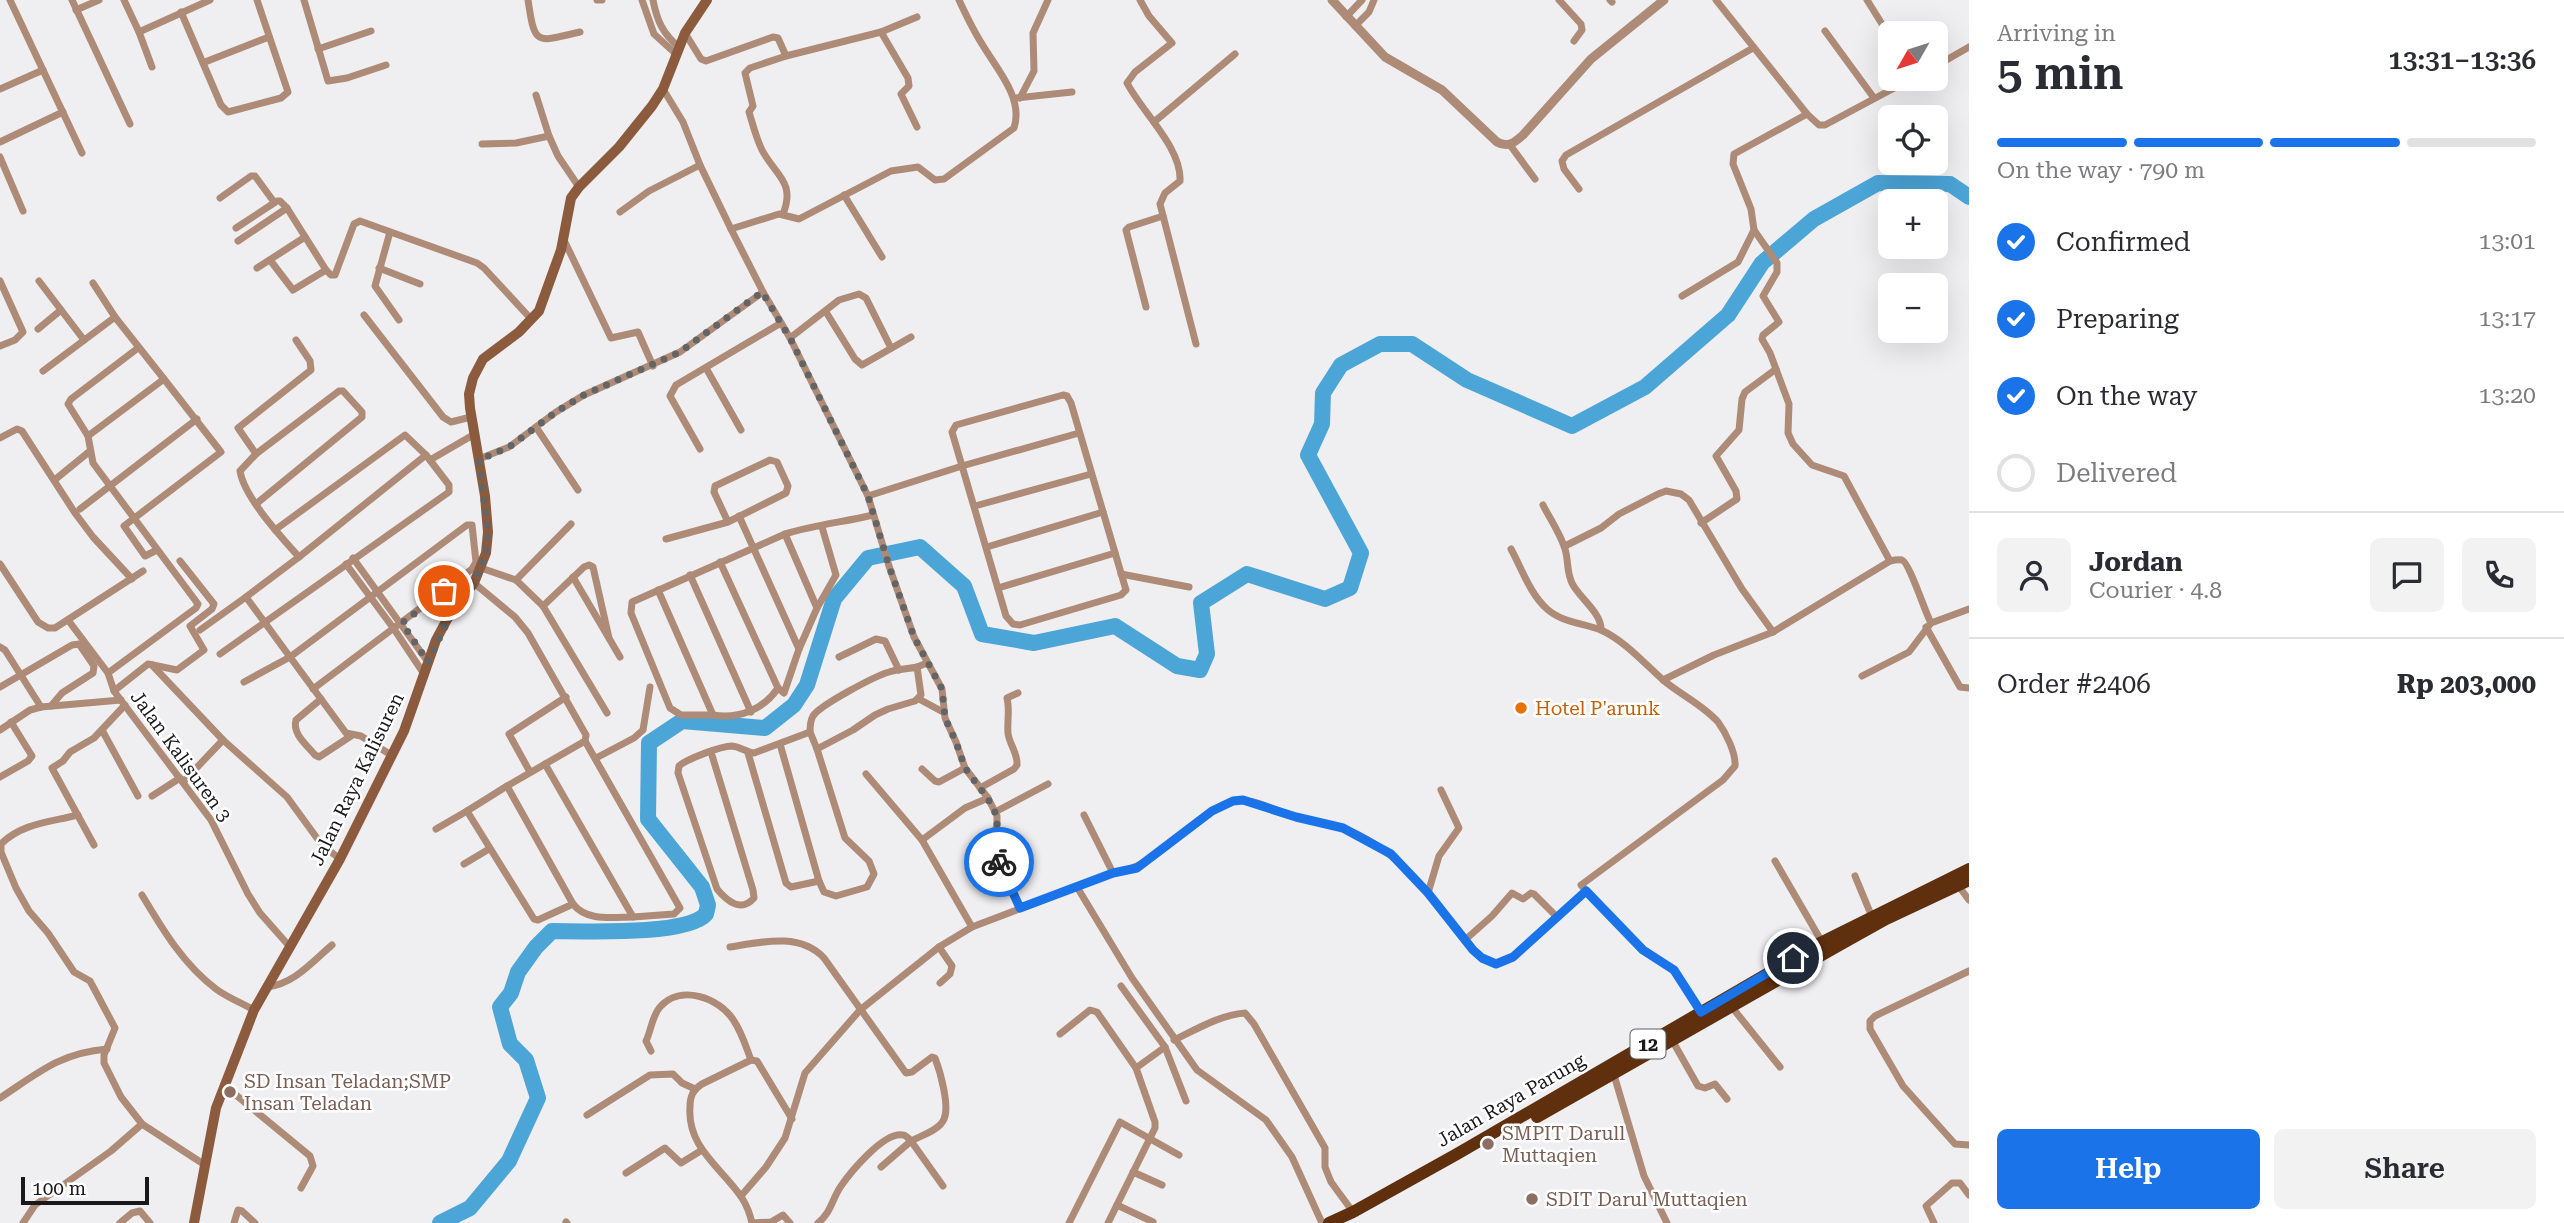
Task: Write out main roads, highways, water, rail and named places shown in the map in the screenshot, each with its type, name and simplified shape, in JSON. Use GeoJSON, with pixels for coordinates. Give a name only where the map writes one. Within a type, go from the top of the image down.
{"type":"FeatureCollection","features":[{"type":"Feature","properties":{"kind":"highway","name":"Jalan Raya Parung"},"geometry":{"type":"LineString","coordinates":[[1329,1223],[1348,1220],[1886,919],[1960,881],[1969,869]]}},
{"type":"Feature","properties":{"kind":"highway","name":"Jalan Raya Parung"},"geometry":{"type":"LineString","coordinates":[[1605,1076],[1701,1012],[1822,942],[1872,917],[1960,881]]}},
{"type":"Feature","properties":{"kind":"main road","name":"Jalan Raya Kalisuren"},"geometry":{"type":"LineString","coordinates":[[194,1223],[216,1108],[254,1010],[340,859],[415,704],[428,662],[452,612],[474,583],[486,553],[488,532],[469,394],[472,378],[483,359],[533,320],[539,311],[557,263],[571,198],[620,147],[652,106],[663,89],[685,33],[707,0]]}},
{"type":"Feature","properties":{"kind":"waterway"},"geometry":{"type":"LineString","coordinates":[[440,1223],[470,1208],[509,1161],[538,1098],[526,1060],[510,1044],[500,1007],[511,993],[518,972],[536,947],[552,931],[657,929],[695,921],[706,914],[708,905],[702,887],[648,819],[649,743],[682,721],[765,728],[794,705],[807,685],[834,599],[868,558],[920,547],[964,586],[982,634],[1034,643],[1115,626],[1177,666],[1200,670],[1207,654],[1201,603],[1247,574],[1325,599],[1350,588],[1361,553],[1308,455],[1322,424],[1323,393],[1341,365],[1380,344],[1412,344],[1467,380],[1572,426],[1645,387],[1728,315],[1762,263],[1814,219],[1878,183],[1950,184],[1969,197]]}},
{"type":"Feature","properties":{"kind":"place","name":"Hotel P'arunk"},"geometry":{"type":"Point","coordinates":[1521,708]}},
{"type":"Feature","properties":{"kind":"place","name":"SD Insan Teladan;SMP Insan Teladan"},"geometry":{"type":"Point","coordinates":[230,1092]}},
{"type":"Feature","properties":{"kind":"place","name":"SMPIT Darull Muttaqien"},"geometry":{"type":"Point","coordinates":[1488,1144]}},
{"type":"Feature","properties":{"kind":"place","name":"SDIT Darul Muttaqien"},"geometry":{"type":"Point","coordinates":[1532,1199]}}]}
